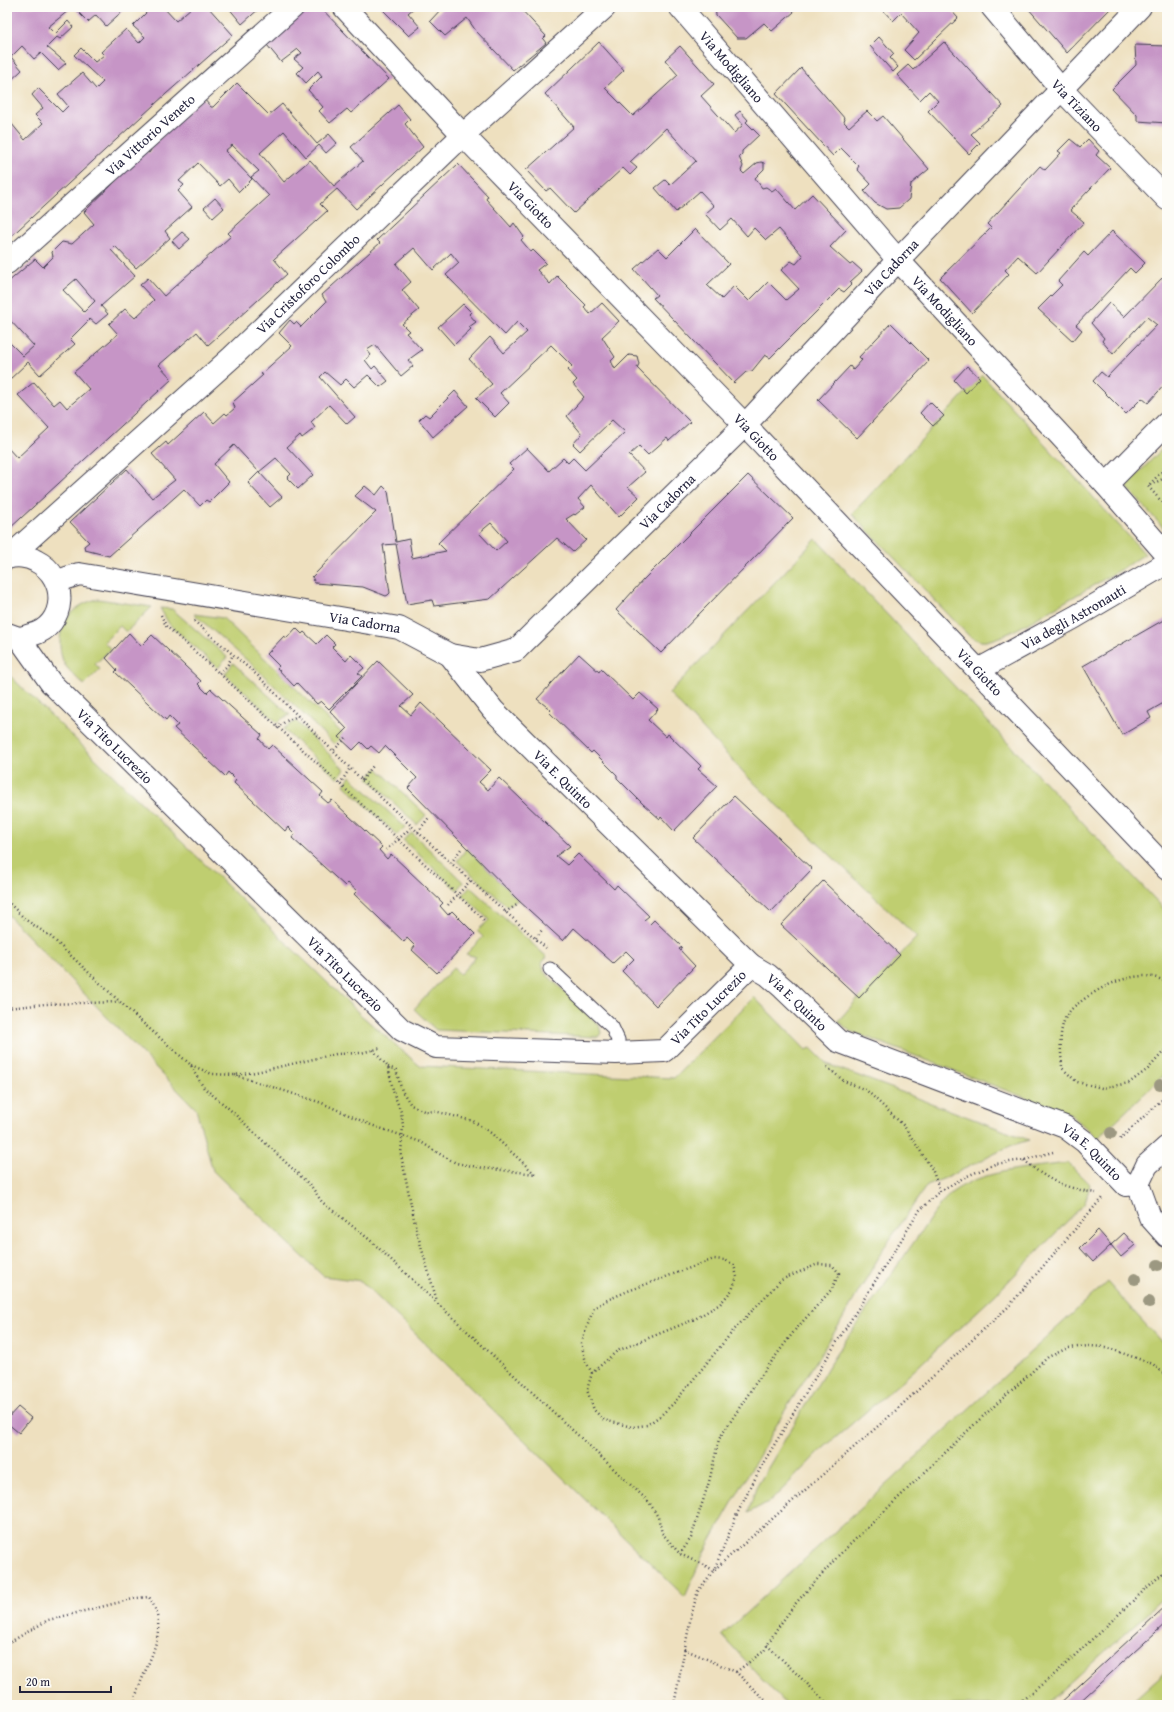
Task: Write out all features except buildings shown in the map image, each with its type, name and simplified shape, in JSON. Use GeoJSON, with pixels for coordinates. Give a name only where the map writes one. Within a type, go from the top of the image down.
{"type":"FeatureCollection","features":[{"type":"Feature","properties":{"kind":"street","name":"Via Vittorio Veneto"},"geometry":{"type":"LineString","coordinates":[[7,262],[293,7]]}},
{"type":"Feature","properties":{"kind":"street","name":"Via Giotto"},"geometry":{"type":"LineString","coordinates":[[344,7],[463,135],[744,424],[1167,868]]}},
{"type":"Feature","properties":{"kind":"street","name":"Via Cristoforo Colombo"},"geometry":{"type":"LineString","coordinates":[[8,558],[232,357],[463,135],[605,7]]}},
{"type":"Feature","properties":{"kind":"street","name":"Via Modigliano"},"geometry":{"type":"LineString","coordinates":[[680,7],[898,260],[1106,485],[1167,555]]}},
{"type":"Feature","properties":{"kind":"street","name":"Via Tiziano"},"geometry":{"type":"LineString","coordinates":[[992,7],[1061,89],[1167,199]]}},
{"type":"Feature","properties":{"kind":"street","name":"Via Cadorna"},"geometry":{"type":"LineString","coordinates":[[58,581],[79,574],[399,628],[450,655],[480,660],[516,650],[744,424],[898,260],[1140,7]]}},
{"type":"Feature","properties":{"kind":"street"},"geometry":{"type":"LineString","coordinates":[[1106,485],[1167,423]]}},
{"type":"Feature","properties":{"kind":"street"},"geometry":{"type":"LineString","coordinates":[[8,558],[28,557],[46,565],[58,581],[60,601],[54,620],[38,633],[13,636]]}},
{"type":"Feature","properties":{"kind":"street","name":"Via degli Astronauti"},"geometry":{"type":"LineString","coordinates":[[978,670],[1075,617],[1167,563]]}},
{"type":"Feature","properties":{"kind":"street","name":"Via Tito Lucrezio"},"geometry":{"type":"LineString","coordinates":[[13,636],[51,683],[402,1030],[436,1048],[616,1054],[664,1051],[751,965]]}},
{"type":"Feature","properties":{"kind":"street","name":"Via E. Quinto"},"geometry":{"type":"LineString","coordinates":[[450,655],[493,710],[751,965],[768,975],[783,988],[838,1041],[1065,1127],[1085,1142],[1126,1185],[1138,1184]]}},
{"type":"Feature","properties":{"kind":"street"},"geometry":{"type":"LineString","coordinates":[[1167,1147],[1148,1165],[1138,1184],[1150,1217],[1167,1236]]}},
{"type":"Feature","properties":{"kind":"lane"},"geometry":{"type":"LineString","coordinates":[[550,969],[612,1027],[618,1040],[616,1054]]}},
{"type":"Feature","properties":{"kind":"path"},"geometry":{"type":"LineString","coordinates":[[1148,486],[1167,466]]}},
{"type":"Feature","properties":{"kind":"path"},"geometry":{"type":"LineString","coordinates":[[1148,486],[1167,477]]}},
{"type":"Feature","properties":{"kind":"path"},"geometry":{"type":"LineString","coordinates":[[1148,486],[1167,508]]}},
{"type":"Feature","properties":{"kind":"path"},"geometry":{"type":"LineString","coordinates":[[162,588],[183,613],[258,676],[334,750],[362,780],[549,951]]}},
{"type":"Feature","properties":{"kind":"path"},"geometry":{"type":"LineString","coordinates":[[162,588],[156,605],[166,626],[340,784],[484,920]]}},
{"type":"Feature","properties":{"kind":"path"},"geometry":{"type":"LineString","coordinates":[[219,673],[227,666],[233,655]]}},
{"type":"Feature","properties":{"kind":"path"},"geometry":{"type":"LineString","coordinates":[[277,728],[286,721],[298,716]]}},
{"type":"Feature","properties":{"kind":"path"},"geometry":{"type":"LineString","coordinates":[[334,750],[347,737]]}},
{"type":"Feature","properties":{"kind":"path"},"geometry":{"type":"LineString","coordinates":[[362,780],[373,766]]}},
{"type":"Feature","properties":{"kind":"path"},"geometry":{"type":"LineString","coordinates":[[340,784],[350,768]]}},
{"type":"Feature","properties":{"kind":"path"},"geometry":{"type":"LineString","coordinates":[[418,832],[430,816]]}},
{"type":"Feature","properties":{"kind":"path"},"geometry":{"type":"LineString","coordinates":[[386,850],[412,827]]}},
{"type":"Feature","properties":{"kind":"path"},"geometry":{"type":"LineString","coordinates":[[451,863],[462,849]]}},
{"type":"Feature","properties":{"kind":"path"},"geometry":{"type":"LineString","coordinates":[[448,906],[471,880]]}},
{"type":"Feature","properties":{"kind":"path"},"geometry":{"type":"LineString","coordinates":[[7,901],[26,920],[50,936],[119,1002],[192,1065],[212,1074],[234,1075],[282,1067],[336,1054],[361,1053],[392,1042],[402,1030]]}},
{"type":"Feature","properties":{"kind":"path"},"geometry":{"type":"LineString","coordinates":[[505,912],[517,905]]}},
{"type":"Feature","properties":{"kind":"path"},"geometry":{"type":"LineString","coordinates":[[536,938],[542,930]]}},
{"type":"Feature","properties":{"kind":"path"},"geometry":{"type":"LineString","coordinates":[[1167,983],[1161,979],[1140,976],[1114,982],[1088,996],[1069,1011],[1060,1036],[1062,1068],[1077,1082],[1102,1088],[1129,1083],[1148,1068],[1167,1048]]}},
{"type":"Feature","properties":{"kind":"path"},"geometry":{"type":"LineString","coordinates":[[7,1008],[45,1004],[119,1002]]}},
{"type":"Feature","properties":{"kind":"path"},"geometry":{"type":"LineString","coordinates":[[234,1075],[322,1103],[401,1136],[421,1142],[456,1163],[483,1168],[536,1174],[491,1133],[473,1120],[438,1112],[424,1111],[411,1105],[402,1091],[396,1070],[388,1067],[373,1050]]}},
{"type":"Feature","properties":{"kind":"path"},"geometry":{"type":"LineString","coordinates":[[192,1065],[194,1072],[204,1088],[226,1106],[311,1186],[322,1202],[370,1240],[402,1272],[437,1302],[649,1502],[658,1517],[662,1533],[680,1554],[714,1570]]}},
{"type":"Feature","properties":{"kind":"path"},"geometry":{"type":"LineString","coordinates":[[825,1066],[844,1081],[866,1090],[904,1126],[932,1169],[940,1190]]}},
{"type":"Feature","properties":{"kind":"path"},"geometry":{"type":"LineString","coordinates":[[388,1067],[394,1094],[401,1112],[403,1125],[401,1136],[401,1155],[416,1228],[437,1302]]}},
{"type":"Feature","properties":{"kind":"path"},"geometry":{"type":"LineString","coordinates":[[1100,1158],[1167,1095]]}},
{"type":"Feature","properties":{"kind":"path"},"geometry":{"type":"LineString","coordinates":[[714,1570],[737,1514],[762,1465],[920,1210],[940,1190],[995,1164],[1024,1160],[1057,1151]]}},
{"type":"Feature","properties":{"kind":"path"},"geometry":{"type":"LineString","coordinates":[[674,1705],[684,1649],[698,1591],[714,1570],[893,1413],[1008,1307],[1105,1195],[1080,1191],[1056,1183],[1037,1172],[1024,1160]]}},
{"type":"Feature","properties":{"kind":"path"},"geometry":{"type":"LineString","coordinates":[[592,1373],[586,1362],[580,1343],[594,1308],[605,1301],[714,1259],[725,1260],[734,1266],[737,1277],[732,1290],[720,1304],[695,1320],[617,1351],[592,1373],[587,1390],[594,1410],[604,1420],[632,1427],[647,1425],[660,1416],[674,1403],[733,1331],[781,1280],[818,1264],[832,1265],[839,1272],[832,1289],[795,1330],[755,1384],[719,1439],[709,1482],[691,1538],[680,1554]]}},
{"type":"Feature","properties":{"kind":"path"},"geometry":{"type":"LineString","coordinates":[[736,1672],[764,1651],[776,1630],[796,1603],[838,1556],[972,1427],[1048,1357],[1068,1348],[1089,1346],[1105,1347],[1153,1364],[1167,1377]]}},
{"type":"Feature","properties":{"kind":"path"},"geometry":{"type":"LineString","coordinates":[[1016,1705],[1055,1674],[1167,1569]]}},
{"type":"Feature","properties":{"kind":"path"},"geometry":{"type":"LineString","coordinates":[[7,1644],[48,1620],[137,1598],[149,1598],[158,1614],[158,1636],[155,1650],[141,1682],[134,1705]]}},
{"type":"Feature","properties":{"kind":"path"},"geometry":{"type":"LineString","coordinates":[[767,1645],[829,1705]]}},
{"type":"Feature","properties":{"kind":"path"},"geometry":{"type":"LineString","coordinates":[[684,1649],[736,1672],[770,1705]]}},
{"type":"Feature","properties":{"kind":"green space"},"geometry":{"type":"Polygon","coordinates":[[[982,375],[1145,554],[1109,577],[1026,625],[1010,633],[984,641],[969,636],[852,514],[982,375]]]}},
{"type":"Feature","properties":{"kind":"green space"},"geometry":{"type":"Polygon","coordinates":[[[1167,444],[1167,532],[1126,486],[1167,444]]]}},
{"type":"Feature","properties":{"kind":"green space"},"geometry":{"type":"Polygon","coordinates":[[[816,539],[1167,912],[1167,1072],[1098,1138],[1071,1115],[850,1031],[838,1021],[869,986],[917,937],[748,777],[669,693],[816,539]]]}},
{"type":"Feature","properties":{"kind":"green space"},"geometry":{"type":"Polygon","coordinates":[[[98,599],[152,607],[126,632],[120,626],[104,642],[111,649],[95,664],[100,669],[84,685],[64,663],[60,650],[60,635],[62,628],[70,614],[82,605],[98,599]]]}},
{"type":"Feature","properties":{"kind":"green space"},"geometry":{"type":"Polygon","coordinates":[[[160,608],[172,609],[227,657],[218,668],[169,624],[160,608]]]}},
{"type":"Feature","properties":{"kind":"green space"},"geometry":{"type":"Polygon","coordinates":[[[194,614],[223,618],[344,735],[334,744],[258,670],[194,614]]]}},
{"type":"Feature","properties":{"kind":"green space"},"geometry":{"type":"Polygon","coordinates":[[[233,663],[290,715],[283,718],[278,723],[225,674],[233,663]]]}},
{"type":"Feature","properties":{"kind":"green space"},"geometry":{"type":"Polygon","coordinates":[[[7,673],[362,1016],[420,1066],[674,1078],[754,997],[806,1050],[811,1048],[827,1064],[1029,1140],[1010,1146],[948,1177],[927,1185],[886,1245],[839,1325],[784,1412],[704,1552],[685,1597],[361,1281],[323,1276],[213,1171],[196,1109],[7,914],[7,673]]]}},
{"type":"Feature","properties":{"kind":"green space"},"geometry":{"type":"Polygon","coordinates":[[[296,721],[344,769],[338,779],[283,729],[296,721]]]}},
{"type":"Feature","properties":{"kind":"green space"},"geometry":{"type":"Polygon","coordinates":[[[377,768],[426,815],[417,825],[368,778],[377,768]]]}},
{"type":"Feature","properties":{"kind":"green space"},"geometry":{"type":"Polygon","coordinates":[[[350,776],[405,827],[397,835],[344,785],[350,776]]]}},
{"type":"Feature","properties":{"kind":"green space"},"geometry":{"type":"Polygon","coordinates":[[[412,833],[463,882],[457,890],[403,840],[412,833]]]}},
{"type":"Feature","properties":{"kind":"green space"},"geometry":{"type":"Polygon","coordinates":[[[467,848],[518,900],[507,906],[457,861],[467,848]]]}},
{"type":"Feature","properties":{"kind":"green space"},"geometry":{"type":"Polygon","coordinates":[[[470,887],[547,957],[542,963],[544,972],[599,1025],[601,1033],[598,1037],[436,1030],[414,1009],[453,968],[460,974],[476,957],[466,954],[483,937],[477,931],[489,920],[463,895],[470,887]]]}},
{"type":"Feature","properties":{"kind":"green space"},"geometry":{"type":"Polygon","coordinates":[[[1068,1163],[1090,1185],[1085,1203],[996,1294],[909,1375],[820,1451],[772,1500],[748,1513],[756,1488],[834,1357],[941,1203],[955,1190],[969,1182],[983,1177],[1011,1170],[1068,1163]]]}},
{"type":"Feature","properties":{"kind":"green space"},"geometry":{"type":"Polygon","coordinates":[[[1107,1282],[1167,1348],[1167,1595],[1046,1705],[786,1705],[722,1635],[1107,1282]]]}},
{"type":"Feature","properties":{"kind":"green space"},"geometry":{"type":"Polygon","coordinates":[[[1167,1671],[1167,1705],[1129,1705],[1167,1671]]]}}]}
